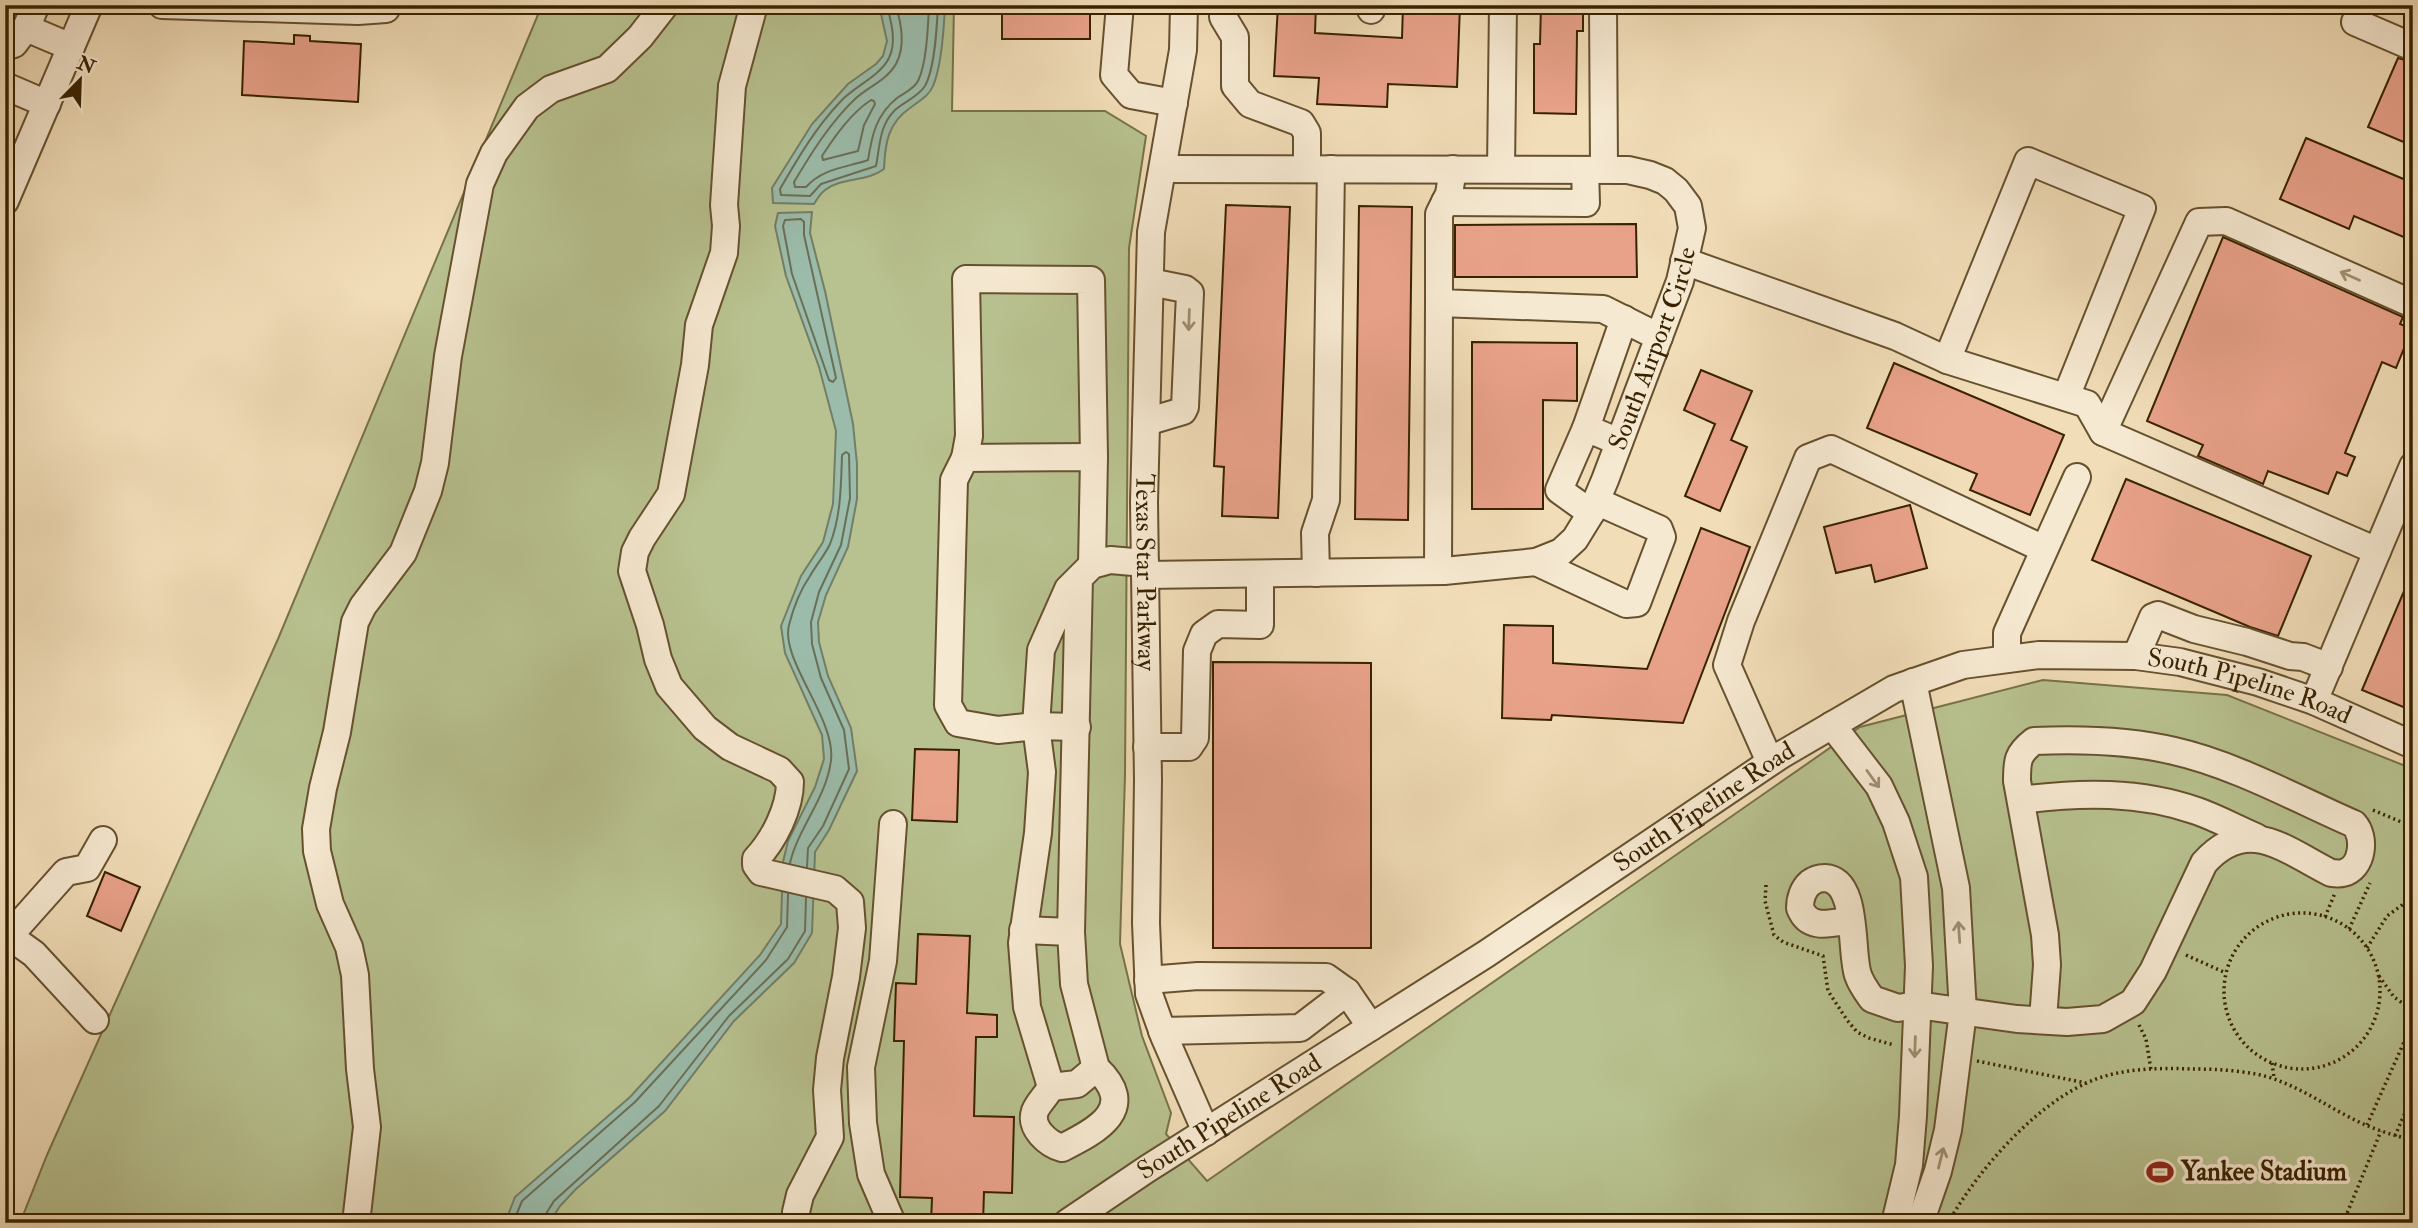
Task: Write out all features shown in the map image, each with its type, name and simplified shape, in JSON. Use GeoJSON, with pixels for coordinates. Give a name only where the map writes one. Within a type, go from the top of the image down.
{"type":"FeatureCollection","features":[{"type":"Feature","properties":{"kind":"street"},"geometry":{"type":"LineString","coordinates":[[5,201],[89,5]]}},
{"type":"Feature","properties":{"kind":"street"},"geometry":{"type":"LineString","coordinates":[[162,5],[358,11],[386,9],[387,5]]}},
{"type":"Feature","properties":{"kind":"street"},"geometry":{"type":"LineString","coordinates":[[356,1223],[367,1127],[360,1069],[355,975],[349,947],[330,904],[317,852],[316,829],[337,732],[355,622],[363,606],[403,553],[428,491],[439,440],[448,356],[480,184],[494,153],[527,107],[551,89],[607,69],[640,37],[665,5]]}},
{"type":"Feature","properties":{"kind":"street"},"geometry":{"type":"LineString","coordinates":[[754,5],[732,86],[724,205],[724,253],[699,325],[695,365],[671,494],[642,538],[635,552],[632,571],[658,659],[669,686],[705,728],[730,747],[779,770],[790,782],[786,806],[756,859],[756,865],[761,872],[835,889],[850,902],[852,928],[827,1090],[830,1137],[800,1195],[796,1212],[798,1223]]}},
{"type":"Feature","properties":{"kind":"street"},"geometry":{"type":"LineString","coordinates":[[1120,5],[1114,75],[1131,95],[1174,103]]}},
{"type":"Feature","properties":{"kind":"street","name":"Texas Star Parkway"},"geometry":{"type":"LineString","coordinates":[[1184,5],[1183,50],[1151,232],[1146,422],[1146,923],[1149,994],[1162,1031],[1206,1132]]}},
{"type":"Feature","properties":{"kind":"street"},"geometry":{"type":"LineString","coordinates":[[1223,5],[1223,17],[1236,37],[1235,86],[1250,104],[1301,123],[1319,169],[1326,499],[1315,533],[1316,573]]}},
{"type":"Feature","properties":{"kind":"street"},"geometry":{"type":"LineString","coordinates":[[1501,169],[1503,5]]}},
{"type":"Feature","properties":{"kind":"street"},"geometry":{"type":"LineString","coordinates":[[1445,202],[1586,203],[1594,170],[1603,5]]}},
{"type":"Feature","properties":{"kind":"street"},"geometry":{"type":"LineString","coordinates":[[2362,5],[2355,22],[2413,47]]}},
{"type":"Feature","properties":{"kind":"street"},"geometry":{"type":"LineString","coordinates":[[5,47],[15,44],[31,17],[71,47]]}},
{"type":"Feature","properties":{"kind":"street"},"geometry":{"type":"LineString","coordinates":[[5,86],[47,104]]}},
{"type":"Feature","properties":{"kind":"street"},"geometry":{"type":"LineString","coordinates":[[1947,360],[2028,161],[2142,208],[2066,397]]}},
{"type":"Feature","properties":{"kind":"street","name":"South Airport Circle"},"geometry":{"type":"LineString","coordinates":[[1085,571],[1110,560],[1145,569],[1260,574],[1438,572],[1536,562],[1561,552],[1575,539],[1594,507],[1680,281],[1692,228],[1688,206],[1676,190],[1665,181],[1628,170],[1163,169]]}},
{"type":"Feature","properties":{"kind":"street"},"geometry":{"type":"LineString","coordinates":[[1438,572],[1438,214],[1449,194],[1453,169]]}},
{"type":"Feature","properties":{"kind":"street"},"geometry":{"type":"LineString","coordinates":[[2103,432],[2199,222],[2226,220],[2413,304]]}},
{"type":"Feature","properties":{"kind":"street"},"geometry":{"type":"LineString","coordinates":[[1685,261],[1895,336],[1947,360],[2087,404],[2103,432],[2377,551]]}},
{"type":"Feature","properties":{"kind":"street"},"geometry":{"type":"LineString","coordinates":[[1077,727],[1036,726],[998,730],[958,723],[948,705],[954,480],[965,458],[969,436],[966,279],[1091,280],[1094,457],[1077,727],[1071,933],[1074,984],[1096,1068],[1104,1075],[1114,1092],[1116,1104],[1110,1116],[1088,1135],[1062,1148],[1048,1144],[1035,1125],[1035,1111],[1051,1087],[1077,1084],[1096,1068]]}},
{"type":"Feature","properties":{"kind":"street"},"geometry":{"type":"LineString","coordinates":[[1146,422],[1184,411],[1189,306],[1189,293],[1185,289],[1150,282]]}},
{"type":"Feature","properties":{"kind":"street"},"geometry":{"type":"LineString","coordinates":[[1440,303],[1603,309],[1659,337]]}},
{"type":"Feature","properties":{"kind":"street"},"geometry":{"type":"LineString","coordinates":[[1536,562],[1626,604],[1637,603],[1662,537],[1660,529],[1594,507],[1559,490],[1586,428],[1624,319]]}},
{"type":"Feature","properties":{"kind":"street"},"geometry":{"type":"LineString","coordinates":[[1586,428],[1619,442]]}},
{"type":"Feature","properties":{"kind":"street"},"geometry":{"type":"LineString","coordinates":[[1770,762],[1727,664],[1741,621],[1808,458],[1831,449],[2045,550]]}},
{"type":"Feature","properties":{"kind":"street"},"geometry":{"type":"LineString","coordinates":[[965,458],[1094,457]]}},
{"type":"Feature","properties":{"kind":"street"},"geometry":{"type":"LineString","coordinates":[[2314,701],[2413,466]]}},
{"type":"Feature","properties":{"kind":"street"},"geometry":{"type":"LineString","coordinates":[[2007,659],[2007,633],[2077,477]]}},
{"type":"Feature","properties":{"kind":"street"},"geometry":{"type":"LineString","coordinates":[[1051,1087],[1027,1007],[1022,943],[1038,833],[1042,772],[1036,726],[1041,650],[1068,589],[1085,571]]}},
{"type":"Feature","properties":{"kind":"street"},"geometry":{"type":"LineString","coordinates":[[1147,747],[1189,747],[1195,738],[1197,651],[1200,642],[1204,634],[1218,624],[1260,625],[1260,574]]}},
{"type":"Feature","properties":{"kind":"street"},"geometry":{"type":"LineString","coordinates":[[2136,656],[2153,617],[2158,615],[2194,629],[2329,667]]}},
{"type":"Feature","properties":{"kind":"street","name":"South Pipeline Road"},"geometry":{"type":"LineString","coordinates":[[1067,1223],[1497,946],[1770,762],[1894,689],[1913,682],[1962,666],[2039,655],[2136,656],[2180,662],[2221,672],[2314,701],[2413,745]]}},
{"type":"Feature","properties":{"kind":"street"},"geometry":{"type":"LineString","coordinates":[[1913,682],[1956,888],[1963,1012],[1948,1130],[1938,1171],[1920,1223]]}},
{"type":"Feature","properties":{"kind":"street"},"geometry":{"type":"LineString","coordinates":[[1832,725],[1879,786],[1896,822],[1914,877],[1919,966],[1913,1116],[1909,1164],[1895,1223]]}},
{"type":"Feature","properties":{"kind":"street"},"geometry":{"type":"LineString","coordinates":[[2021,800],[2054,796],[2140,796],[2197,811],[2331,873],[2343,873],[2353,868],[2362,846],[2360,831],[2354,824],[2213,762],[2175,751],[2126,742],[2034,741],[2022,750],[2017,764],[2021,800],[2045,935],[2047,965],[2043,1020]]}},
{"type":"Feature","properties":{"kind":"street"},"geometry":{"type":"LineString","coordinates":[[892,1223],[871,1174],[863,1123],[861,1067],[883,961],[893,824]]}},
{"type":"Feature","properties":{"kind":"street"},"geometry":{"type":"LineString","coordinates":[[1851,920],[1858,975],[1872,999],[1898,1008],[1917,1005],[2043,1020],[2103,1019],[2133,1002],[2153,971],[2204,863],[2213,853],[2236,839],[2258,838]]}},
{"type":"Feature","properties":{"kind":"street"},"geometry":{"type":"LineString","coordinates":[[95,1020],[34,954],[7,935],[66,872],[87,868],[103,840]]}},
{"type":"Feature","properties":{"kind":"street"},"geometry":{"type":"LineString","coordinates":[[1023,930],[1071,933]]}},
{"type":"Feature","properties":{"kind":"street"},"geometry":{"type":"LineString","coordinates":[[1148,980],[1198,976],[1326,977],[1347,992],[1371,1027]]}},
{"type":"Feature","properties":{"kind":"street"},"geometry":{"type":"LineString","coordinates":[[1162,1031],[1300,1028],[1347,992]]}},
{"type":"Feature","properties":{"kind":"path"},"geometry":{"type":"LineString","coordinates":[[2413,860],[2408,873],[2413,890]]}},
{"type":"Feature","properties":{"kind":"path"},"geometry":{"type":"LineString","coordinates":[[2367,948],[2387,916],[2413,897]]}},
{"type":"Feature","properties":{"kind":"path"},"geometry":{"type":"LineString","coordinates":[[2378,974],[2379,1003],[2375,1018],[2359,1045],[2333,1063],[2303,1069],[2272,1063],[2246,1046],[2230,1020],[2224,990],[2226,972],[2238,946],[2260,925],[2289,914],[2312,914],[2334,920],[2348,929],[2367,948],[2378,974],[2394,997],[2413,1011]]}},
{"type":"Feature","properties":{"kind":"path"},"geometry":{"type":"LineString","coordinates":[[2164,947],[2226,972]]}},
{"type":"Feature","properties":{"kind":"path"},"geometry":{"type":"LineString","coordinates":[[2126,1007],[2146,1038],[2151,1070]]}},
{"type":"Feature","properties":{"kind":"path"},"geometry":{"type":"LineString","coordinates":[[2367,1125],[2413,1022]]}},
{"type":"Feature","properties":{"kind":"path"},"geometry":{"type":"LineString","coordinates":[[2272,1063],[2274,1078]]}},
{"type":"Feature","properties":{"kind":"path"},"geometry":{"type":"LineString","coordinates":[[1948,1223],[1964,1194],[2012,1138],[2066,1094],[2108,1075],[2151,1070],[2215,1069],[2274,1078],[2311,1094],[2367,1125],[2413,1140]]}},
{"type":"Feature","properties":{"kind":"path"},"geometry":{"type":"LineString","coordinates":[[2395,1136],[2413,1094]]}},
{"type":"Feature","properties":{"kind":"path"},"geometry":{"type":"LineString","coordinates":[[2343,1223],[2381,1131]]}},
{"type":"Feature","properties":{"kind":"green space"},"geometry":{"type":"Polygon","coordinates":[[[542,5],[954,5],[952,111],[1105,111],[1146,136],[1129,248],[1125,775],[1120,944],[1142,1036],[1171,1113],[1166,1134],[1207,1181],[1860,727],[2043,680],[2227,695],[2413,769],[2413,1223],[20,1223],[47,1155],[278,639],[542,5]]]}},
{"type":"Feature","properties":{"kind":"water"},"geometry":{"type":"Polygon","coordinates":[[[879,5],[945,5],[940,57],[931,90],[892,127],[885,151],[884,169],[870,176],[832,186],[822,193],[814,204],[773,203],[772,188],[812,124],[848,84],[883,56],[887,41],[879,5]]]}},
{"type":"Feature","properties":{"kind":"water"},"geometry":{"type":"Polygon","coordinates":[[[812,212],[810,233],[853,424],[857,464],[857,499],[848,547],[826,595],[818,622],[819,642],[828,676],[851,728],[857,771],[829,830],[815,852],[812,933],[794,963],[734,1021],[665,1111],[576,1189],[549,1223],[505,1223],[515,1197],[630,1097],[760,955],[781,924],[783,862],[788,841],[815,787],[824,759],[822,735],[785,653],[781,626],[801,576],[823,542],[833,504],[836,431],[819,367],[786,276],[775,226],[778,213],[812,212]]]}},
{"type":"Feature","properties":{"kind":"building"},"geometry":{"type":"Polygon","coordinates":[[[1002,5],[1090,5],[1090,39],[1002,39],[1002,5]]]}},
{"type":"Feature","properties":{"kind":"building"},"geometry":{"type":"Polygon","coordinates":[[[1278,5],[1316,5],[1315,33],[1402,38],[1403,5],[1460,5],[1457,87],[1388,84],[1387,107],[1317,104],[1319,78],[1274,76],[1278,5]]]}},
{"type":"Feature","properties":{"kind":"building"},"geometry":{"type":"Polygon","coordinates":[[[1541,5],[1583,5],[1583,31],[1577,31],[1576,114],[1534,113],[1534,44],[1540,44],[1541,5]]]}},
{"type":"Feature","properties":{"kind":"building"},"geometry":{"type":"Polygon","coordinates":[[[294,35],[310,36],[310,41],[361,44],[358,102],[242,95],[244,41],[294,44],[294,35]]]}},
{"type":"Feature","properties":{"kind":"building"},"geometry":{"type":"Polygon","coordinates":[[[2398,58],[2413,62],[2413,146],[2368,127],[2398,58]]]}},
{"type":"Feature","properties":{"kind":"building"},"geometry":{"type":"Polygon","coordinates":[[[2306,138],[2413,183],[2413,241],[2354,216],[2349,229],[2280,199],[2306,138]]]}},
{"type":"Feature","properties":{"kind":"building"},"geometry":{"type":"Polygon","coordinates":[[[1226,205],[1290,207],[1278,518],[1222,516],[1224,467],[1214,466],[1226,205]]]}},
{"type":"Feature","properties":{"kind":"building"},"geometry":{"type":"Polygon","coordinates":[[[1359,206],[1412,207],[1408,520],[1355,519],[1359,206]]]}},
{"type":"Feature","properties":{"kind":"building"},"geometry":{"type":"Polygon","coordinates":[[[1636,224],[1637,277],[1455,277],[1455,225],[1636,224]]]}},
{"type":"Feature","properties":{"kind":"building"},"geometry":{"type":"Polygon","coordinates":[[[2223,237],[2403,317],[2400,324],[2412,329],[2396,368],[2382,362],[2345,453],[2355,457],[2347,476],[2337,472],[2328,494],[2268,471],[2263,484],[2198,456],[2203,445],[2147,421],[2223,237]]]}},
{"type":"Feature","properties":{"kind":"building"},"geometry":{"type":"Polygon","coordinates":[[[1472,342],[1577,343],[1577,401],[1543,400],[1543,509],[1472,509],[1472,342]]]}},
{"type":"Feature","properties":{"kind":"building"},"geometry":{"type":"Polygon","coordinates":[[[1894,363],[2064,435],[2030,515],[1970,490],[1977,474],[1867,428],[1894,363]]]}},
{"type":"Feature","properties":{"kind":"building"},"geometry":{"type":"Polygon","coordinates":[[[1701,370],[1752,391],[1731,440],[1747,447],[1720,511],[1685,496],[1715,424],[1684,410],[1701,370]]]}},
{"type":"Feature","properties":{"kind":"building"},"geometry":{"type":"Polygon","coordinates":[[[2126,479],[2311,556],[2278,636],[2250,627],[2092,560],[2126,479]]]}},
{"type":"Feature","properties":{"kind":"building"},"geometry":{"type":"Polygon","coordinates":[[[1910,505],[1927,568],[1875,582],[1871,565],[1836,573],[1824,527],[1910,505]]]}},
{"type":"Feature","properties":{"kind":"building"},"geometry":{"type":"Polygon","coordinates":[[[1701,528],[1750,547],[1683,723],[1552,715],[1551,720],[1502,718],[1504,625],[1553,626],[1553,663],[1647,669],[1701,528]]]}},
{"type":"Feature","properties":{"kind":"building"},"geometry":{"type":"Polygon","coordinates":[[[2413,570],[2413,711],[2362,690],[2413,570]]]}},
{"type":"Feature","properties":{"kind":"building"},"geometry":{"type":"Polygon","coordinates":[[[1213,662],[1371,663],[1371,948],[1213,948],[1213,662]]]}},
{"type":"Feature","properties":{"kind":"building"},"geometry":{"type":"Polygon","coordinates":[[[915,749],[959,750],[957,822],[912,820],[915,749]]]}},
{"type":"Feature","properties":{"kind":"building"},"geometry":{"type":"Polygon","coordinates":[[[105,872],[140,887],[121,931],[87,916],[105,872]]]}},
{"type":"Feature","properties":{"kind":"building"},"geometry":{"type":"Polygon","coordinates":[[[918,934],[970,936],[967,1013],[997,1015],[997,1037],[976,1037],[974,1116],[1014,1117],[1012,1193],[984,1192],[983,1223],[931,1223],[932,1198],[900,1197],[904,1041],[894,1041],[896,983],[916,984],[918,934]]]}},
{"type":"Feature","properties":{"kind":"place","name":"Yankee Stadium"},"geometry":{"type":"Point","coordinates":[2160,1172]}}]}
